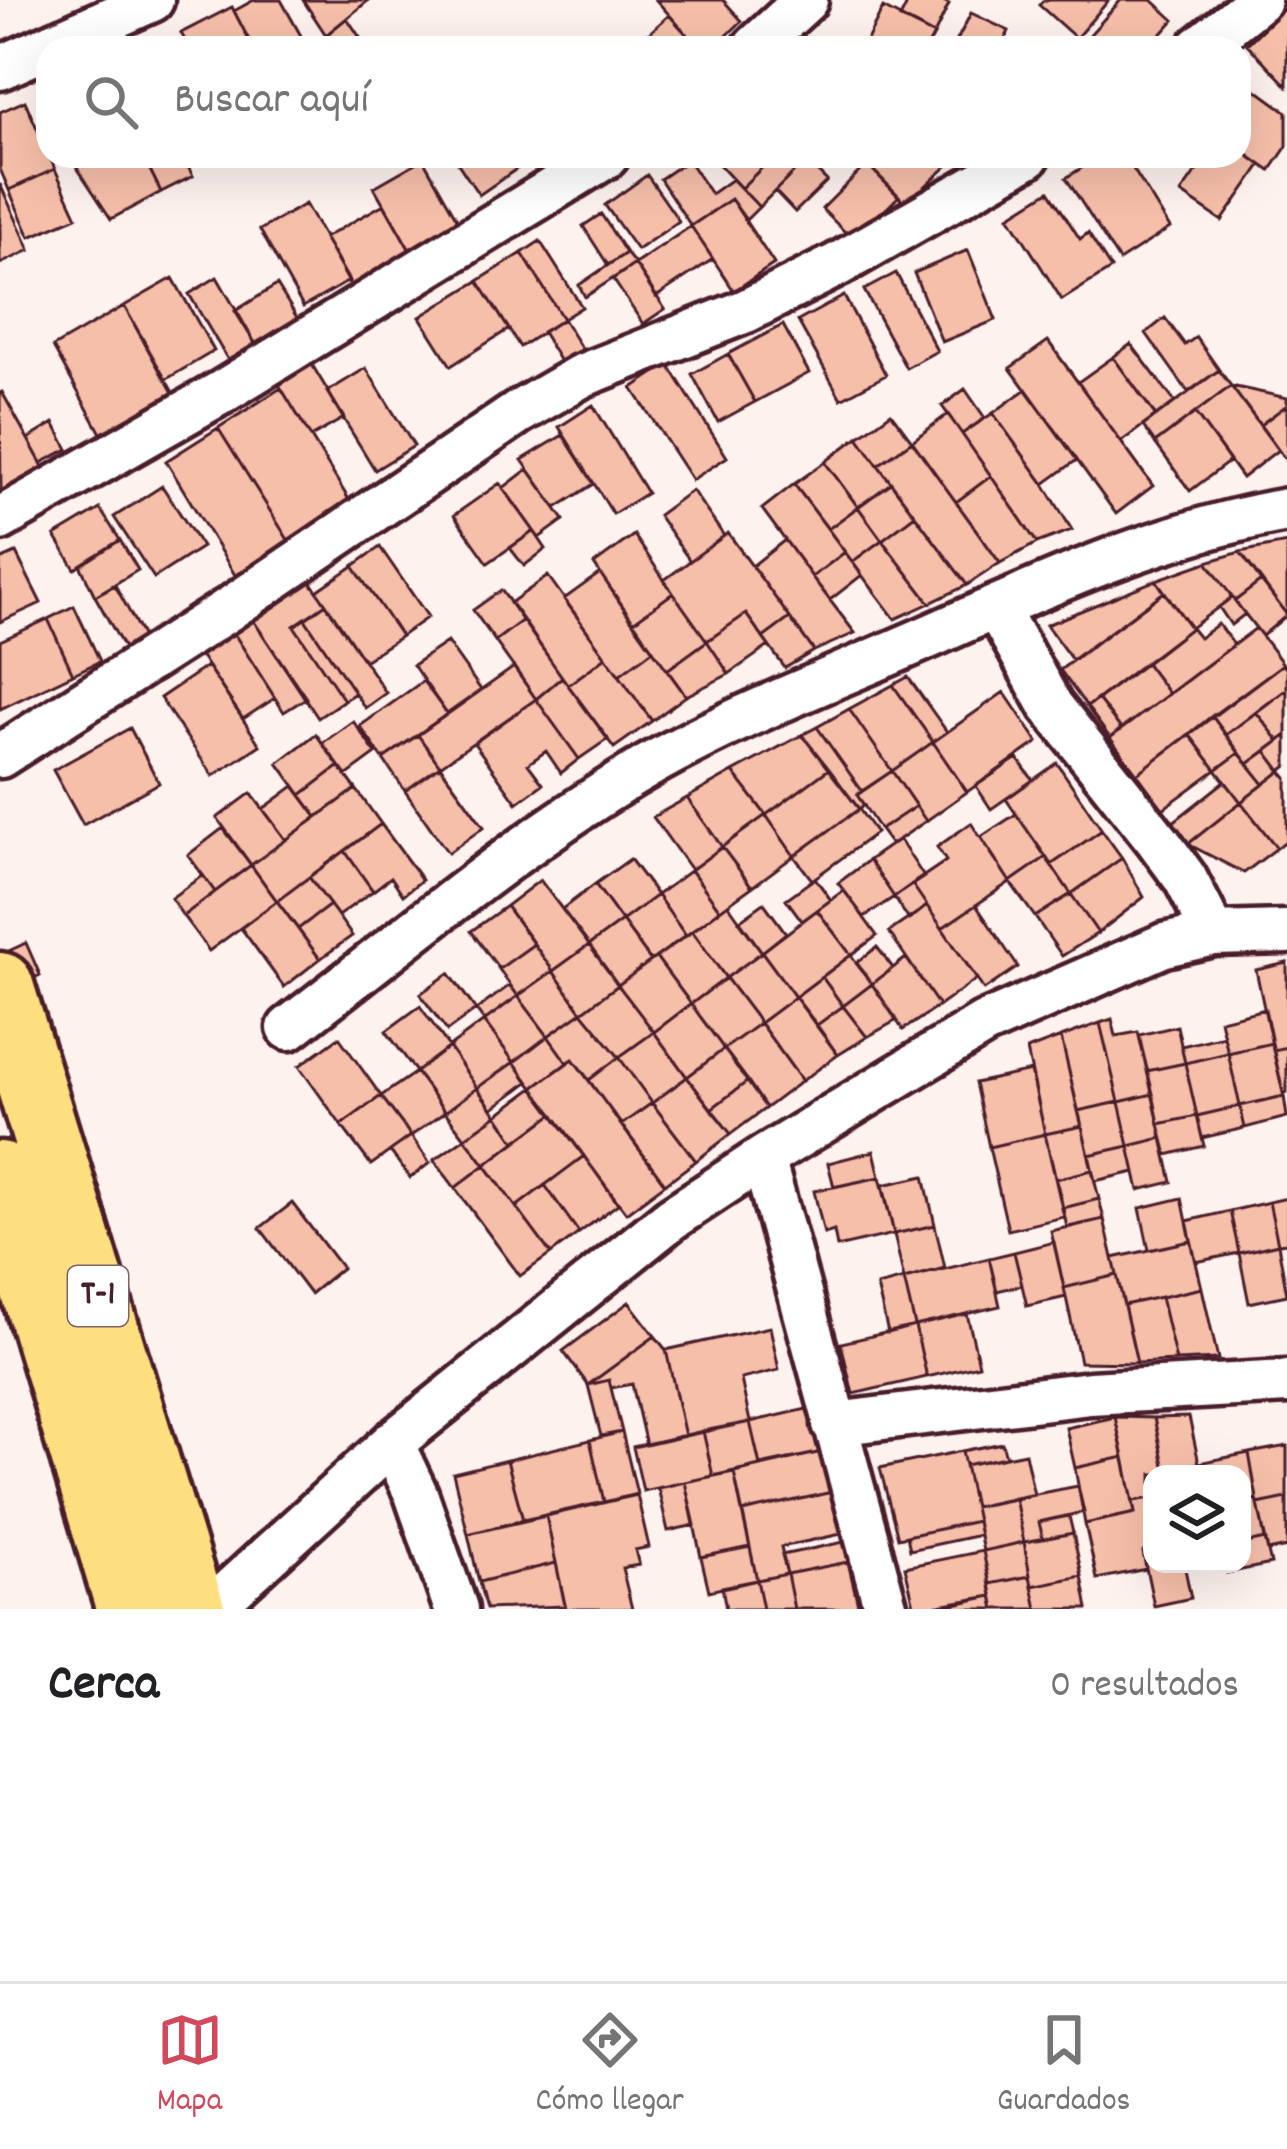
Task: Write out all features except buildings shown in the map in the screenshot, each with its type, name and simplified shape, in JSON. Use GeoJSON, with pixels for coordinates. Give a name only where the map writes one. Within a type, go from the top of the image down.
{"type":"FeatureCollection","features":[{"type":"Feature","properties":{"kind":"highway","name":"T-1"},"geometry":{"type":"LineString","coordinates":[[0,986],[191,1609]]}},
{"type":"Feature","properties":{"kind":"highway","name":"T-1"},"geometry":{"type":"LineString","coordinates":[[0,1175],[130,1609]]}},
{"type":"Feature","properties":{"kind":"street"},"geometry":{"type":"LineString","coordinates":[[72,36],[152,0]]}},
{"type":"Feature","properties":{"kind":"street"},"geometry":{"type":"LineString","coordinates":[[767,36],[806,0]]}},
{"type":"Feature","properties":{"kind":"street"},"geometry":{"type":"LineString","coordinates":[[0,68],[36,52]]}},
{"type":"Feature","properties":{"kind":"street"},"geometry":{"type":"LineString","coordinates":[[0,519],[221,392],[587,168]]}},
{"type":"Feature","properties":{"kind":"street"},"geometry":{"type":"LineString","coordinates":[[0,756],[229,609],[519,412],[581,376],[746,311],[1007,168]]}},
{"type":"Feature","properties":{"kind":"street"},"geometry":{"type":"LineString","coordinates":[[290,1028],[519,854],[634,774],[790,697],[1082,567],[1239,518],[1287,510]]}},
{"type":"Feature","properties":{"kind":"street"},"geometry":{"type":"LineString","coordinates":[[996,607],[1051,706],[1159,841],[1214,934]]}},
{"type":"Feature","properties":{"kind":"street"},"geometry":{"type":"LineString","coordinates":[[210,1609],[392,1443],[672,1218],[764,1158],[984,1024],[1164,945],[1214,934],[1287,932]]}},
{"type":"Feature","properties":{"kind":"street"},"geometry":{"type":"LineString","coordinates":[[764,1158],[886,1609]]}},
{"type":"Feature","properties":{"kind":"street"},"geometry":{"type":"LineString","coordinates":[[834,1424],[1090,1394],[1287,1382]]}},
{"type":"Feature","properties":{"kind":"street"},"geometry":{"type":"LineString","coordinates":[[392,1443],[416,1494],[456,1609]]}}]}
